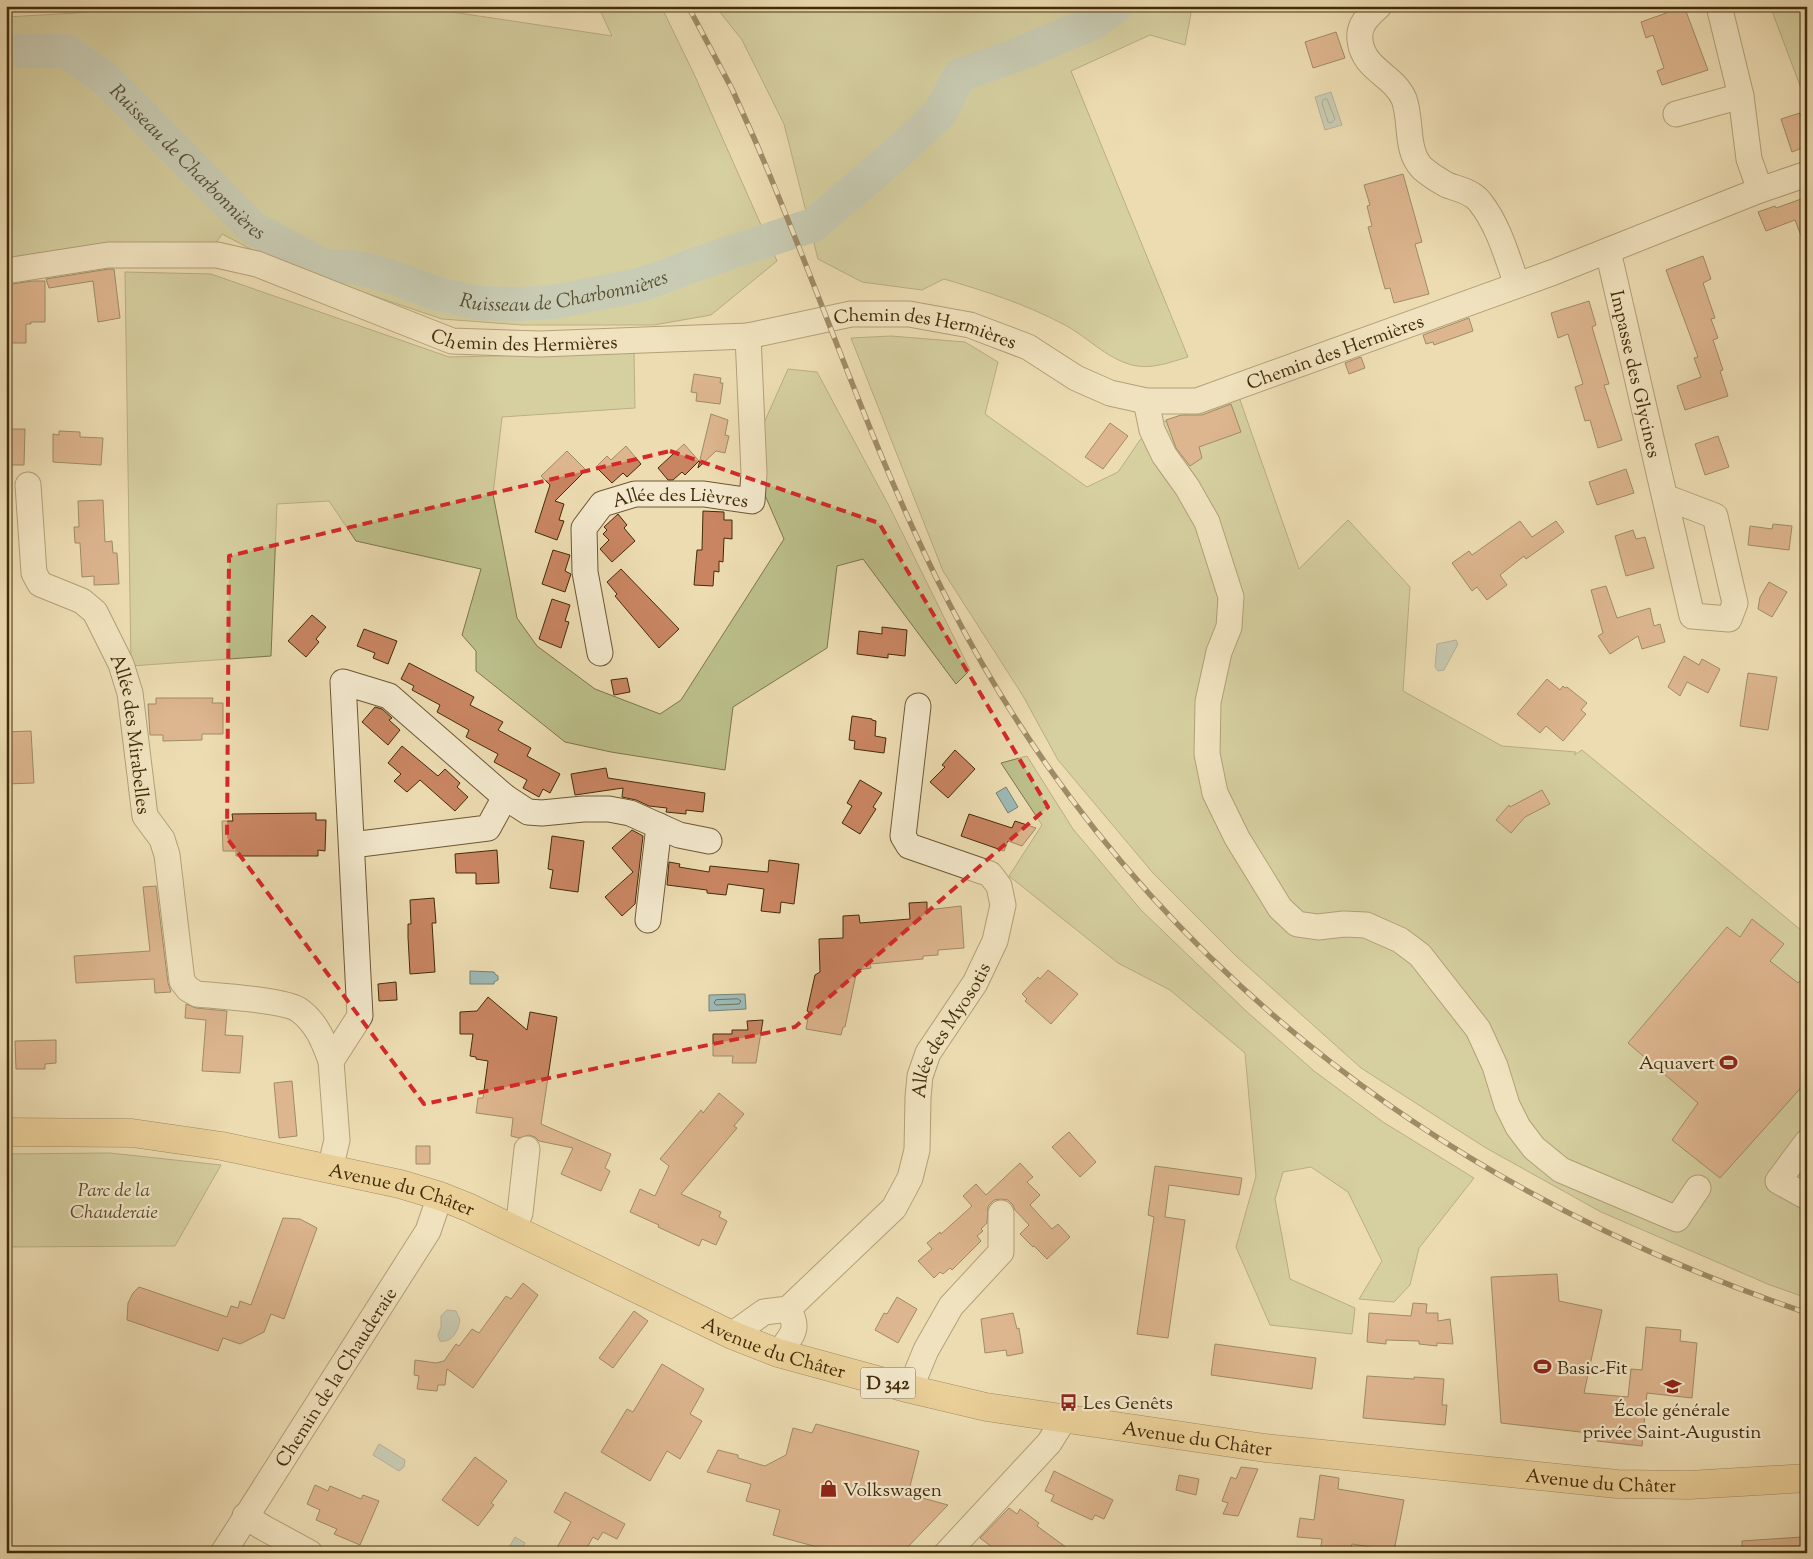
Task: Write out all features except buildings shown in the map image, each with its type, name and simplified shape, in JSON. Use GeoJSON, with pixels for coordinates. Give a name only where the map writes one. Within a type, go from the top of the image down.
{"type":"FeatureCollection","features":[{"type":"Feature","properties":{"kind":"main road","name":"Avenue du Châter"},"geometry":{"type":"LineString","coordinates":[[6,1132],[132,1133],[222,1146],[400,1184],[440,1196],[470,1208],[732,1335],[778,1353],[910,1389],[986,1407],[1265,1448],[1617,1484],[1689,1485],[1807,1478]]}},
{"type":"Feature","properties":{"kind":"street"},"geometry":{"type":"LineString","coordinates":[[1379,6],[1366,18],[1358,31],[1365,59],[1393,84],[1403,98],[1408,116],[1413,154],[1420,166],[1432,176],[1464,191],[1479,201],[1495,226],[1517,285]]}},
{"type":"Feature","properties":{"kind":"street"},"geometry":{"type":"LineString","coordinates":[[1719,6],[1741,96],[1748,159],[1760,190]]}},
{"type":"Feature","properties":{"kind":"street"},"geometry":{"type":"LineString","coordinates":[[1676,114],[1741,96]]}},
{"type":"Feature","properties":{"kind":"street","name":"Chemin des Hermières"},"geometry":{"type":"LineString","coordinates":[[6,271],[108,255],[217,255],[257,264],[452,341],[540,344],[748,336],[851,314],[909,314],[970,325],[1028,347],[1076,378],[1110,393],[1146,401],[1197,401],[1517,285],[1760,190],[1807,174]]}},
{"type":"Feature","properties":{"kind":"street","name":"Impasse des Glycines"},"geometry":{"type":"LineString","coordinates":[[1608,251],[1692,616],[1729,620],[1735,603],[1715,516],[1665,497]]}},
{"type":"Feature","properties":{"kind":"street","name":"Allée des Lièvres"},"geometry":{"type":"LineString","coordinates":[[600,653],[585,572],[584,528],[602,504],[635,494],[704,494],[752,501],[754,473],[748,336]]}},
{"type":"Feature","properties":{"kind":"street"},"geometry":{"type":"LineString","coordinates":[[1146,401],[1152,430],[1164,454],[1187,487],[1207,522],[1231,597],[1229,626],[1219,652],[1208,702],[1207,754],[1216,793],[1237,838],[1280,908],[1297,924],[1318,927],[1344,924],[1366,925],[1400,940],[1420,955],[1478,1029],[1495,1066],[1507,1105],[1518,1127],[1534,1148],[1562,1170],[1677,1219],[1698,1188]]}},
{"type":"Feature","properties":{"kind":"street","name":"Allée des Mirabelles"},"geometry":{"type":"LineString","coordinates":[[28,485],[34,573],[40,584],[82,601],[95,612],[121,664],[130,693],[145,816],[162,839],[167,855],[182,981],[188,989],[198,994],[281,1003],[298,1009],[311,1020],[323,1038],[331,1061],[336,1140],[330,1169]]}},
{"type":"Feature","properties":{"kind":"street"},"geometry":{"type":"LineString","coordinates":[[331,1061],[360,1016],[343,682],[389,696],[505,797],[528,812],[542,814],[583,809],[609,809],[630,813],[679,835],[709,842]]}},
{"type":"Feature","properties":{"kind":"street","name":"Allée des Myosotis"},"geometry":{"type":"LineString","coordinates":[[788,1309],[894,1208],[910,1178],[917,1150],[920,1076],[928,1053],[975,983],[994,941],[1003,905],[999,886],[990,874],[909,846],[903,836],[918,706]]}},
{"type":"Feature","properties":{"kind":"street"},"geometry":{"type":"LineString","coordinates":[[352,845],[488,828],[505,797]]}},
{"type":"Feature","properties":{"kind":"street"},"geometry":{"type":"LineString","coordinates":[[648,920],[659,826]]}},
{"type":"Feature","properties":{"kind":"street"},"geometry":{"type":"LineString","coordinates":[[1807,1142],[1778,1181],[1807,1197]]}},
{"type":"Feature","properties":{"kind":"street"},"geometry":{"type":"LineString","coordinates":[[514,1228],[520,1213],[527,1149]]}},
{"type":"Feature","properties":{"kind":"street","name":"Chemin de la Chauderaie"},"geometry":{"type":"LineString","coordinates":[[223,1553],[428,1230],[440,1196]]}},
{"type":"Feature","properties":{"kind":"street"},"geometry":{"type":"LineString","coordinates":[[910,1389],[926,1350],[951,1306],[1001,1252],[1001,1213]]}},
{"type":"Feature","properties":{"kind":"street"},"geometry":{"type":"LineString","coordinates":[[732,1335],[764,1312],[788,1309],[794,1319],[794,1332],[778,1353]]}},
{"type":"Feature","properties":{"kind":"street"},"geometry":{"type":"LineString","coordinates":[[947,1553],[1050,1443],[1064,1418]]}},
{"type":"Feature","properties":{"kind":"street"},"geometry":{"type":"LineString","coordinates":[[245,1516],[310,1553]]}},
{"type":"Feature","properties":{"kind":"highlighted area"},"geometry":{"type":"Polygon","coordinates":[[[670,451],[879,523],[1048,807],[795,1027],[424,1104],[227,838],[229,556],[670,451]]]}},
{"type":"Feature","properties":{"kind":"green space"},"geometry":{"type":"Polygon","coordinates":[[[135,6],[450,6],[452,12],[612,36],[598,6],[661,6],[694,74],[777,261],[711,315],[654,325],[522,325],[442,319],[279,264],[222,234],[214,246],[6,259],[6,17],[76,13],[135,6]]]}},
{"type":"Feature","properties":{"kind":"green space"},"geometry":{"type":"Polygon","coordinates":[[[715,6],[1195,6],[1192,8],[1185,45],[1150,35],[1071,71],[1188,357],[1147,367],[1132,365],[1113,357],[1063,324],[1034,310],[990,293],[944,279],[922,290],[862,282],[818,259],[784,124],[742,40],[715,6]]]}},
{"type":"Feature","properties":{"kind":"green space"},"geometry":{"type":"Polygon","coordinates":[[[1770,6],[1807,6],[1807,104],[1770,6]]]}},
{"type":"Feature","properties":{"kind":"green space"},"geometry":{"type":"Polygon","coordinates":[[[125,272],[211,274],[449,357],[634,353],[635,408],[502,417],[493,494],[517,618],[537,646],[595,689],[660,714],[681,700],[784,539],[761,486],[764,423],[788,369],[817,372],[888,504],[970,670],[956,684],[863,559],[837,566],[827,648],[733,707],[725,770],[611,752],[565,742],[476,671],[476,651],[462,635],[481,569],[356,541],[329,501],[277,504],[271,656],[131,666],[125,272]]]}},
{"type":"Feature","properties":{"kind":"green space"},"geometry":{"type":"Polygon","coordinates":[[[891,336],[965,342],[998,362],[985,414],[1087,487],[1118,472],[1140,440],[1165,421],[1239,397],[1299,569],[1348,520],[1410,587],[1403,691],[1502,746],[1576,752],[1574,755],[1582,750],[1807,935],[1807,1298],[1770,1285],[1601,1212],[1486,1148],[1361,1068],[1236,956],[1153,873],[1058,760],[1023,696],[943,571],[851,338],[891,336]]]}},
{"type":"Feature","properties":{"kind":"green space"},"geometry":{"type":"Polygon","coordinates":[[[1027,756],[1073,829],[1141,910],[1245,1010],[1314,1071],[1383,1122],[1474,1178],[1419,1248],[1410,1285],[1394,1302],[1359,1299],[1382,1261],[1348,1192],[1311,1167],[1283,1172],[1275,1199],[1290,1279],[1355,1308],[1352,1334],[1270,1325],[1236,1247],[1256,1176],[1245,1053],[1170,990],[1118,963],[1009,876],[1042,825],[1001,763],[1027,756]]]}},
{"type":"Feature","properties":{"kind":"green space","name":"Parc de la Chauderaie"},"geometry":{"type":"Polygon","coordinates":[[[110,1153],[221,1165],[175,1246],[6,1247],[6,1154],[110,1153]]]}},
{"type":"Feature","properties":{"kind":"water"},"geometry":{"type":"Polygon","coordinates":[[[1331,92],[1342,125],[1325,130],[1315,97],[1331,92]]]}},
{"type":"Feature","properties":{"kind":"water"},"geometry":{"type":"Polygon","coordinates":[[[1456,640],[1458,644],[1444,670],[1438,671],[1435,667],[1437,644],[1456,640]]]}},
{"type":"Feature","properties":{"kind":"water"},"geometry":{"type":"Polygon","coordinates":[[[1006,787],[1018,807],[1008,813],[996,793],[1006,787]]]}},
{"type":"Feature","properties":{"kind":"water"},"geometry":{"type":"Polygon","coordinates":[[[470,971],[494,972],[498,976],[498,980],[494,984],[470,984],[470,971]]]}},
{"type":"Feature","properties":{"kind":"water"},"geometry":{"type":"Polygon","coordinates":[[[745,994],[746,1009],[709,1011],[709,995],[745,994]]]}},
{"type":"Feature","properties":{"kind":"water"},"geometry":{"type":"Polygon","coordinates":[[[447,1310],[456,1311],[460,1320],[452,1338],[440,1341],[438,1335],[441,1327],[441,1316],[447,1310]]]}},
{"type":"Feature","properties":{"kind":"water"},"geometry":{"type":"Polygon","coordinates":[[[379,1444],[405,1460],[404,1467],[399,1471],[373,1455],[379,1444]]]}},
{"type":"Feature","properties":{"kind":"water"},"geometry":{"type":"Polygon","coordinates":[[[515,1537],[525,1543],[519,1553],[506,1553],[515,1537]]]}},
{"type":"Feature","properties":{"kind":"waterway","name":"Ruisseau de Charbonnières"},"geometry":{"type":"LineString","coordinates":[[6,51],[66,51],[106,79],[253,228],[324,266],[354,267],[389,276],[438,294],[478,303],[518,304],[553,302],[640,285],[813,225],[893,157],[940,113],[960,75],[1019,54],[1095,22],[1116,6]]}},
{"type":"Feature","properties":{"kind":"railway"},"geometry":{"type":"LineString","coordinates":[[688,6],[732,89],[754,138],[895,489],[949,603],[1023,730],[1108,845],[1202,950],[1307,1043],[1420,1126],[1542,1199],[1671,1261],[1807,1313]]}},
{"type":"Feature","properties":{"kind":"place","name":"Aquavert"},"geometry":{"type":"Point","coordinates":[1729,1062]}},
{"type":"Feature","properties":{"kind":"place","name":"Basic-Fit"},"geometry":{"type":"Point","coordinates":[1543,1367]}},
{"type":"Feature","properties":{"kind":"place","name":"École générale privée Saint-Augustin"},"geometry":{"type":"Point","coordinates":[1672,1386]}},
{"type":"Feature","properties":{"kind":"place","name":"Les Genêts"},"geometry":{"type":"Point","coordinates":[1069,1402]}},
{"type":"Feature","properties":{"kind":"place","name":"Volkswagen"},"geometry":{"type":"Point","coordinates":[829,1489]}}]}
